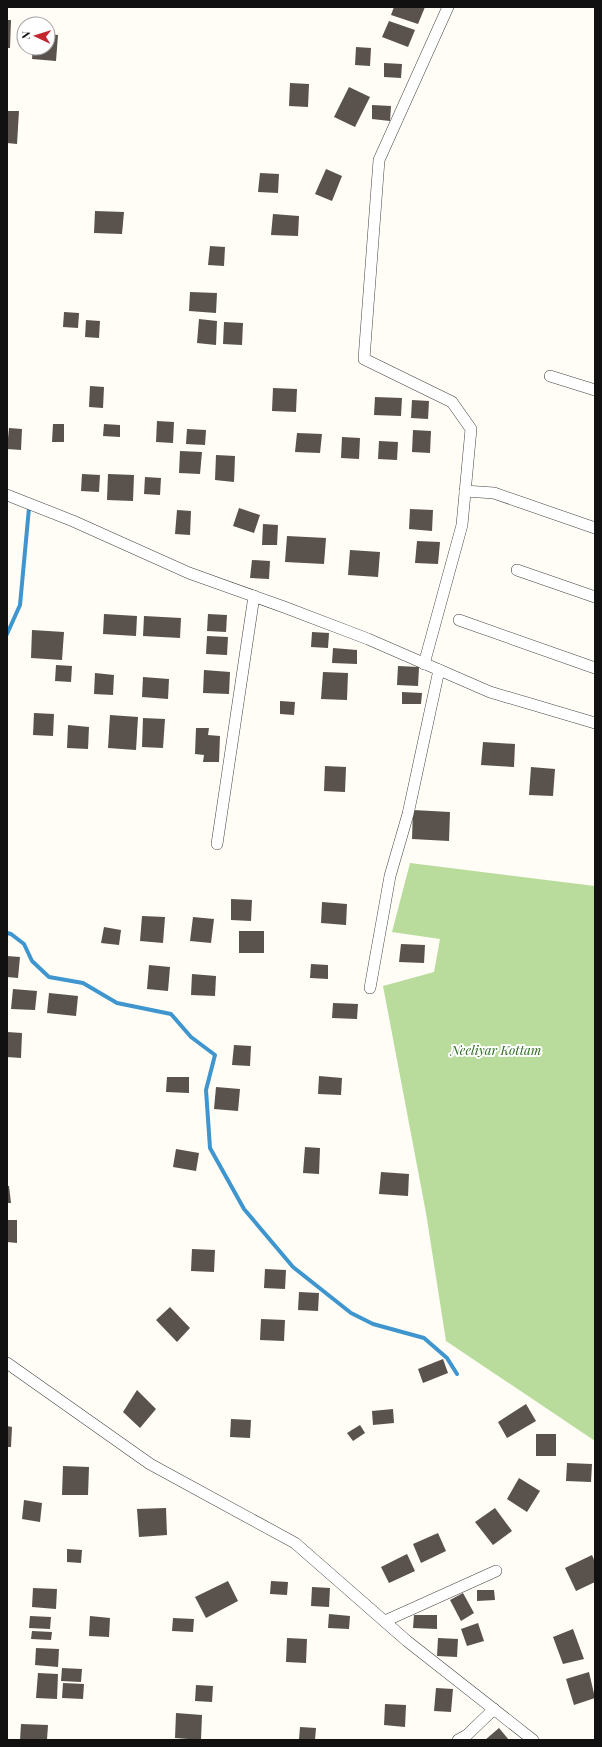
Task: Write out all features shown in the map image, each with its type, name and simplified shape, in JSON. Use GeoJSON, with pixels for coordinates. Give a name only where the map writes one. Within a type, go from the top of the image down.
{"type":"FeatureCollection","features":[{"type":"Feature","properties":{"kind":"street"},"geometry":{"type":"LineString","coordinates":[[424,664],[462,525],[470,429],[452,402],[364,359],[379,160],[448,7]]}},
{"type":"Feature","properties":{"kind":"street"},"geometry":{"type":"LineString","coordinates":[[550,376],[595,390]]}},
{"type":"Feature","properties":{"kind":"street"},"geometry":{"type":"LineString","coordinates":[[465,491],[494,493],[595,528]]}},
{"type":"Feature","properties":{"kind":"street"},"geometry":{"type":"LineString","coordinates":[[7,495],[73,521],[189,573],[368,639],[490,692],[595,723]]}},
{"type":"Feature","properties":{"kind":"street"},"geometry":{"type":"LineString","coordinates":[[517,570],[595,597]]}},
{"type":"Feature","properties":{"kind":"street"},"geometry":{"type":"LineString","coordinates":[[217,844],[254,596]]}},
{"type":"Feature","properties":{"kind":"street"},"geometry":{"type":"LineString","coordinates":[[459,620],[595,668]]}},
{"type":"Feature","properties":{"kind":"street"},"geometry":{"type":"LineString","coordinates":[[370,988],[390,876],[408,814],[439,670]]}},
{"type":"Feature","properties":{"kind":"street"},"geometry":{"type":"LineString","coordinates":[[7,1363],[150,1464],[295,1543],[407,1641],[534,1740]]}},
{"type":"Feature","properties":{"kind":"street"},"geometry":{"type":"LineString","coordinates":[[385,1621],[496,1571]]}},
{"type":"Feature","properties":{"kind":"street"},"geometry":{"type":"LineString","coordinates":[[458,1740],[467,1735],[497,1711]]}},
{"type":"Feature","properties":{"kind":"green space","name":"Neeliyar Kottam"},"geometry":{"type":"Polygon","coordinates":[[[410,863],[595,886],[595,1441],[446,1341],[426,1213],[383,986],[434,972],[440,939],[392,932],[410,863]]]}},
{"type":"Feature","properties":{"kind":"building"},"geometry":{"type":"Polygon","coordinates":[[[394,7],[425,7],[418,24],[391,15],[394,7]]]}},
{"type":"Feature","properties":{"kind":"building"},"geometry":{"type":"Polygon","coordinates":[[[7,20],[11,20],[10,48],[7,48],[7,20]]]}},
{"type":"Feature","properties":{"kind":"building"},"geometry":{"type":"Polygon","coordinates":[[[389,21],[415,30],[408,47],[382,37],[389,21]]]}},
{"type":"Feature","properties":{"kind":"building"},"geometry":{"type":"Polygon","coordinates":[[[56,35],[58,35],[56,61],[32,59],[32,56],[56,56],[56,35]]]}},
{"type":"Feature","properties":{"kind":"building"},"geometry":{"type":"Polygon","coordinates":[[[356,47],[371,48],[370,66],[355,65],[356,47]]]}},
{"type":"Feature","properties":{"kind":"building"},"geometry":{"type":"Polygon","coordinates":[[[384,63],[402,64],[401,78],[384,77],[384,63]]]}},
{"type":"Feature","properties":{"kind":"building"},"geometry":{"type":"Polygon","coordinates":[[[290,83],[309,84],[308,107],[289,106],[290,83]]]}},
{"type":"Feature","properties":{"kind":"building"},"geometry":{"type":"Polygon","coordinates":[[[349,87],[370,97],[355,127],[334,117],[349,87]]]}},
{"type":"Feature","properties":{"kind":"building"},"geometry":{"type":"Polygon","coordinates":[[[372,105],[391,106],[390,121],[372,119],[372,105]]]}},
{"type":"Feature","properties":{"kind":"building"},"geometry":{"type":"Polygon","coordinates":[[[7,111],[19,111],[17,144],[7,143],[7,111]]]}},
{"type":"Feature","properties":{"kind":"building"},"geometry":{"type":"Polygon","coordinates":[[[326,169],[342,176],[332,201],[315,194],[326,169]]]}},
{"type":"Feature","properties":{"kind":"building"},"geometry":{"type":"Polygon","coordinates":[[[260,173],[279,174],[278,193],[258,192],[260,173]]]}},
{"type":"Feature","properties":{"kind":"building"},"geometry":{"type":"Polygon","coordinates":[[[95,211],[124,212],[122,234],[94,233],[95,211]]]}},
{"type":"Feature","properties":{"kind":"building"},"geometry":{"type":"Polygon","coordinates":[[[273,214],[299,216],[298,236],[271,235],[273,214]]]}},
{"type":"Feature","properties":{"kind":"building"},"geometry":{"type":"Polygon","coordinates":[[[210,246],[225,247],[224,266],[208,265],[210,246]]]}},
{"type":"Feature","properties":{"kind":"building"},"geometry":{"type":"Polygon","coordinates":[[[190,292],[217,293],[216,313],[189,311],[190,292]]]}},
{"type":"Feature","properties":{"kind":"building"},"geometry":{"type":"Polygon","coordinates":[[[64,312],[79,313],[78,328],[63,327],[64,312]]]}},
{"type":"Feature","properties":{"kind":"building"},"geometry":{"type":"Polygon","coordinates":[[[199,319],[217,321],[216,345],[197,343],[199,319]]]}},
{"type":"Feature","properties":{"kind":"building"},"geometry":{"type":"Polygon","coordinates":[[[86,320],[100,321],[99,338],[85,337],[86,320]]]}},
{"type":"Feature","properties":{"kind":"building"},"geometry":{"type":"Polygon","coordinates":[[[224,322],[243,323],[242,345],[223,344],[224,322]]]}},
{"type":"Feature","properties":{"kind":"building"},"geometry":{"type":"Polygon","coordinates":[[[90,386],[104,387],[103,408],[89,407],[90,386]]]}},
{"type":"Feature","properties":{"kind":"building"},"geometry":{"type":"Polygon","coordinates":[[[273,388],[297,389],[296,412],[272,411],[273,388]]]}},
{"type":"Feature","properties":{"kind":"building"},"geometry":{"type":"Polygon","coordinates":[[[375,397],[402,398],[401,416],[374,415],[375,397]]]}},
{"type":"Feature","properties":{"kind":"building"},"geometry":{"type":"Polygon","coordinates":[[[412,400],[429,401],[428,419],[411,418],[412,400]]]}},
{"type":"Feature","properties":{"kind":"building"},"geometry":{"type":"Polygon","coordinates":[[[157,421],[174,422],[173,443],[156,442],[157,421]]]}},
{"type":"Feature","properties":{"kind":"building"},"geometry":{"type":"Polygon","coordinates":[[[53,424],[64,424],[64,442],[52,442],[53,424]]]}},
{"type":"Feature","properties":{"kind":"building"},"geometry":{"type":"Polygon","coordinates":[[[104,424],[120,425],[120,437],[103,436],[104,424]]]}},
{"type":"Feature","properties":{"kind":"building"},"geometry":{"type":"Polygon","coordinates":[[[9,428],[22,429],[21,450],[7,449],[9,428]]]}},
{"type":"Feature","properties":{"kind":"building"},"geometry":{"type":"Polygon","coordinates":[[[187,429],[206,430],[205,445],[186,444],[187,429]]]}},
{"type":"Feature","properties":{"kind":"building"},"geometry":{"type":"Polygon","coordinates":[[[413,430],[431,431],[430,453],[412,452],[413,430]]]}},
{"type":"Feature","properties":{"kind":"building"},"geometry":{"type":"Polygon","coordinates":[[[297,433],[322,434],[320,453],[295,452],[297,433]]]}},
{"type":"Feature","properties":{"kind":"building"},"geometry":{"type":"Polygon","coordinates":[[[342,437],[360,438],[359,459],[341,458],[342,437]]]}},
{"type":"Feature","properties":{"kind":"building"},"geometry":{"type":"Polygon","coordinates":[[[379,441],[398,442],[397,460],[378,459],[379,441]]]}},
{"type":"Feature","properties":{"kind":"building"},"geometry":{"type":"Polygon","coordinates":[[[180,451],[202,452],[200,474],[179,473],[180,451]]]}},
{"type":"Feature","properties":{"kind":"building"},"geometry":{"type":"Polygon","coordinates":[[[216,455],[235,456],[234,482],[215,480],[216,455]]]}},
{"type":"Feature","properties":{"kind":"building"},"geometry":{"type":"Polygon","coordinates":[[[82,474],[100,475],[99,492],[81,491],[82,474]]]}},
{"type":"Feature","properties":{"kind":"building"},"geometry":{"type":"Polygon","coordinates":[[[108,474],[134,475],[133,501],[107,500],[108,474]]]}},
{"type":"Feature","properties":{"kind":"building"},"geometry":{"type":"Polygon","coordinates":[[[145,477],[161,478],[160,495],[144,494],[145,477]]]}},
{"type":"Feature","properties":{"kind":"building"},"geometry":{"type":"Polygon","coordinates":[[[239,508],[260,515],[254,533],[233,526],[239,508]]]}},
{"type":"Feature","properties":{"kind":"building"},"geometry":{"type":"Polygon","coordinates":[[[410,509],[433,510],[432,531],[409,529],[410,509]]]}},
{"type":"Feature","properties":{"kind":"building"},"geometry":{"type":"Polygon","coordinates":[[[177,510],[191,511],[190,535],[175,534],[177,510]]]}},
{"type":"Feature","properties":{"kind":"building"},"geometry":{"type":"Polygon","coordinates":[[[263,524],[278,525],[277,545],[262,545],[263,524]]]}},
{"type":"Feature","properties":{"kind":"building"},"geometry":{"type":"Polygon","coordinates":[[[287,536],[326,538],[324,564],[285,562],[287,536]]]}},
{"type":"Feature","properties":{"kind":"building"},"geometry":{"type":"Polygon","coordinates":[[[417,541],[440,542],[438,564],[415,563],[417,541]]]}},
{"type":"Feature","properties":{"kind":"building"},"geometry":{"type":"Polygon","coordinates":[[[350,550],[380,552],[378,577],[348,575],[350,550]]]}},
{"type":"Feature","properties":{"kind":"building"},"geometry":{"type":"Polygon","coordinates":[[[252,560],[270,561],[269,579],[250,578],[252,560]]]}},
{"type":"Feature","properties":{"kind":"building"},"geometry":{"type":"Polygon","coordinates":[[[104,614],[137,616],[136,636],[103,634],[104,614]]]}},
{"type":"Feature","properties":{"kind":"building"},"geometry":{"type":"Polygon","coordinates":[[[208,614],[227,615],[226,632],[207,631],[208,614]]]}},
{"type":"Feature","properties":{"kind":"building"},"geometry":{"type":"Polygon","coordinates":[[[144,616],[181,618],[180,638],[143,636],[144,616]]]}},
{"type":"Feature","properties":{"kind":"building"},"geometry":{"type":"Polygon","coordinates":[[[32,630],[64,632],[62,660],[31,658],[32,630]]]}},
{"type":"Feature","properties":{"kind":"building"},"geometry":{"type":"Polygon","coordinates":[[[312,632],[329,633],[328,648],[311,647],[312,632]]]}},
{"type":"Feature","properties":{"kind":"building"},"geometry":{"type":"Polygon","coordinates":[[[207,636],[228,637],[227,655],[206,654],[207,636]]]}},
{"type":"Feature","properties":{"kind":"building"},"geometry":{"type":"Polygon","coordinates":[[[333,648],[357,650],[357,664],[332,663],[333,648]]]}},
{"type":"Feature","properties":{"kind":"building"},"geometry":{"type":"Polygon","coordinates":[[[56,665],[72,666],[71,682],[55,681],[56,665]]]}},
{"type":"Feature","properties":{"kind":"building"},"geometry":{"type":"Polygon","coordinates":[[[398,666],[419,667],[418,686],[397,685],[398,666]]]}},
{"type":"Feature","properties":{"kind":"building"},"geometry":{"type":"Polygon","coordinates":[[[204,670],[230,672],[229,694],[203,693],[204,670]]]}},
{"type":"Feature","properties":{"kind":"building"},"geometry":{"type":"Polygon","coordinates":[[[323,672],[348,673],[347,700],[321,699],[323,672]]]}},
{"type":"Feature","properties":{"kind":"building"},"geometry":{"type":"Polygon","coordinates":[[[95,673],[114,675],[113,695],[94,694],[95,673]]]}},
{"type":"Feature","properties":{"kind":"building"},"geometry":{"type":"Polygon","coordinates":[[[143,677],[169,679],[168,699],[142,697],[143,677]]]}},
{"type":"Feature","properties":{"kind":"building"},"geometry":{"type":"Polygon","coordinates":[[[402,692],[422,693],[421,704],[402,704],[402,692]]]}},
{"type":"Feature","properties":{"kind":"building"},"geometry":{"type":"Polygon","coordinates":[[[280,701],[295,702],[294,715],[280,714],[280,701]]]}},
{"type":"Feature","properties":{"kind":"building"},"geometry":{"type":"Polygon","coordinates":[[[34,713],[54,714],[53,736],[33,735],[34,713]]]}},
{"type":"Feature","properties":{"kind":"building"},"geometry":{"type":"Polygon","coordinates":[[[110,715],[138,717],[136,750],[108,748],[110,715]]]}},
{"type":"Feature","properties":{"kind":"building"},"geometry":{"type":"Polygon","coordinates":[[[143,718],[165,719],[163,748],[142,747],[143,718]]]}},
{"type":"Feature","properties":{"kind":"building"},"geometry":{"type":"Polygon","coordinates":[[[68,725],[89,727],[88,749],[67,748],[68,725]]]}},
{"type":"Feature","properties":{"kind":"building"},"geometry":{"type":"Polygon","coordinates":[[[196,728],[209,728],[208,735],[220,736],[219,762],[203,762],[204,755],[195,754],[196,728]]]}},
{"type":"Feature","properties":{"kind":"building"},"geometry":{"type":"Polygon","coordinates":[[[483,742],[515,744],[514,767],[481,765],[483,742]]]}},
{"type":"Feature","properties":{"kind":"building"},"geometry":{"type":"Polygon","coordinates":[[[325,766],[346,767],[345,792],[324,791],[325,766]]]}},
{"type":"Feature","properties":{"kind":"building"},"geometry":{"type":"Polygon","coordinates":[[[531,767],[555,769],[553,796],[529,795],[531,767]]]}},
{"type":"Feature","properties":{"kind":"building"},"geometry":{"type":"Polygon","coordinates":[[[413,810],[450,812],[449,841],[412,839],[413,810]]]}},
{"type":"Feature","properties":{"kind":"building"},"geometry":{"type":"Polygon","coordinates":[[[231,899],[252,900],[251,921],[231,920],[231,899]]]}},
{"type":"Feature","properties":{"kind":"building"},"geometry":{"type":"Polygon","coordinates":[[[322,902],[347,904],[346,925],[321,923],[322,902]]]}},
{"type":"Feature","properties":{"kind":"building"},"geometry":{"type":"Polygon","coordinates":[[[142,916],[165,917],[163,943],[140,941],[142,916]]]}},
{"type":"Feature","properties":{"kind":"building"},"geometry":{"type":"Polygon","coordinates":[[[193,917],[214,919],[211,943],[190,941],[193,917]]]}},
{"type":"Feature","properties":{"kind":"building"},"geometry":{"type":"Polygon","coordinates":[[[104,927],[121,930],[119,945],[101,943],[104,927]]]}},
{"type":"Feature","properties":{"kind":"building"},"geometry":{"type":"Polygon","coordinates":[[[239,931],[264,931],[264,953],[239,953],[239,931]]]}},
{"type":"Feature","properties":{"kind":"building"},"geometry":{"type":"Polygon","coordinates":[[[401,944],[425,945],[424,963],[399,962],[401,944]]]}},
{"type":"Feature","properties":{"kind":"building"},"geometry":{"type":"Polygon","coordinates":[[[7,956],[20,957],[18,978],[7,977],[7,956]]]}},
{"type":"Feature","properties":{"kind":"building"},"geometry":{"type":"Polygon","coordinates":[[[311,964],[328,965],[328,979],[310,978],[311,964]]]}},
{"type":"Feature","properties":{"kind":"building"},"geometry":{"type":"Polygon","coordinates":[[[149,965],[170,967],[168,991],[147,989],[149,965]]]}},
{"type":"Feature","properties":{"kind":"building"},"geometry":{"type":"Polygon","coordinates":[[[192,974],[216,976],[215,996],[191,995],[192,974]]]}},
{"type":"Feature","properties":{"kind":"building"},"geometry":{"type":"Polygon","coordinates":[[[13,989],[37,991],[35,1010],[11,1009],[13,989]]]}},
{"type":"Feature","properties":{"kind":"building"},"geometry":{"type":"Polygon","coordinates":[[[49,993],[78,996],[76,1016],[47,1013],[49,993]]]}},
{"type":"Feature","properties":{"kind":"building"},"geometry":{"type":"Polygon","coordinates":[[[333,1003],[358,1004],[357,1019],[332,1018],[333,1003]]]}},
{"type":"Feature","properties":{"kind":"building"},"geometry":{"type":"Polygon","coordinates":[[[7,1032],[22,1033],[21,1058],[7,1057],[7,1032]]]}},
{"type":"Feature","properties":{"kind":"building"},"geometry":{"type":"Polygon","coordinates":[[[234,1045],[251,1046],[250,1066],[232,1065],[234,1045]]]}},
{"type":"Feature","properties":{"kind":"building"},"geometry":{"type":"Polygon","coordinates":[[[319,1076],[342,1078],[341,1095],[318,1094],[319,1076]]]}},
{"type":"Feature","properties":{"kind":"building"},"geometry":{"type":"Polygon","coordinates":[[[167,1077],[189,1077],[189,1093],[166,1092],[167,1077]]]}},
{"type":"Feature","properties":{"kind":"building"},"geometry":{"type":"Polygon","coordinates":[[[216,1087],[240,1089],[238,1111],[214,1109],[216,1087]]]}},
{"type":"Feature","properties":{"kind":"building"},"geometry":{"type":"Polygon","coordinates":[[[305,1147],[320,1148],[319,1174],[303,1173],[305,1147]]]}},
{"type":"Feature","properties":{"kind":"building"},"geometry":{"type":"Polygon","coordinates":[[[176,1149],[199,1153],[196,1171],[173,1167],[176,1149]]]}},
{"type":"Feature","properties":{"kind":"building"},"geometry":{"type":"Polygon","coordinates":[[[381,1172],[409,1174],[408,1196],[379,1194],[381,1172]]]}},
{"type":"Feature","properties":{"kind":"building"},"geometry":{"type":"Polygon","coordinates":[[[7,1186],[9,1186],[11,1203],[7,1203],[7,1186]]]}},
{"type":"Feature","properties":{"kind":"building"},"geometry":{"type":"Polygon","coordinates":[[[7,1220],[17,1220],[17,1243],[7,1242],[7,1220]]]}},
{"type":"Feature","properties":{"kind":"building"},"geometry":{"type":"Polygon","coordinates":[[[192,1249],[215,1250],[214,1272],[191,1271],[192,1249]]]}},
{"type":"Feature","properties":{"kind":"building"},"geometry":{"type":"Polygon","coordinates":[[[265,1269],[286,1270],[285,1289],[264,1288],[265,1269]]]}},
{"type":"Feature","properties":{"kind":"building"},"geometry":{"type":"Polygon","coordinates":[[[299,1292],[319,1293],[318,1311],[298,1310],[299,1292]]]}},
{"type":"Feature","properties":{"kind":"building"},"geometry":{"type":"Polygon","coordinates":[[[170,1307],[190,1328],[177,1342],[156,1320],[170,1307]]]}},
{"type":"Feature","properties":{"kind":"building"},"geometry":{"type":"Polygon","coordinates":[[[261,1319],[285,1320],[284,1341],[260,1340],[261,1319]]]}},
{"type":"Feature","properties":{"kind":"building"},"geometry":{"type":"Polygon","coordinates":[[[443,1359],[448,1373],[423,1383],[418,1369],[443,1359]]]}},
{"type":"Feature","properties":{"kind":"building"},"geometry":{"type":"Polygon","coordinates":[[[137,1390],[156,1409],[140,1428],[123,1412],[137,1390]]]}},
{"type":"Feature","properties":{"kind":"building"},"geometry":{"type":"Polygon","coordinates":[[[526,1404],[536,1421],[507,1438],[498,1422],[526,1404]]]}},
{"type":"Feature","properties":{"kind":"building"},"geometry":{"type":"Polygon","coordinates":[[[393,1409],[394,1423],[373,1425],[372,1411],[393,1409]]]}},
{"type":"Feature","properties":{"kind":"building"},"geometry":{"type":"Polygon","coordinates":[[[231,1419],[251,1420],[250,1438],[230,1437],[231,1419]]]}},
{"type":"Feature","properties":{"kind":"building"},"geometry":{"type":"Polygon","coordinates":[[[360,1425],[365,1433],[353,1441],[347,1433],[360,1425]]]}},
{"type":"Feature","properties":{"kind":"building"},"geometry":{"type":"Polygon","coordinates":[[[7,1426],[12,1427],[11,1447],[7,1447],[7,1426]]]}},
{"type":"Feature","properties":{"kind":"building"},"geometry":{"type":"Polygon","coordinates":[[[536,1434],[556,1434],[556,1456],[536,1456],[536,1434]]]}},
{"type":"Feature","properties":{"kind":"building"},"geometry":{"type":"Polygon","coordinates":[[[567,1463],[592,1464],[591,1482],[566,1481],[567,1463]]]}},
{"type":"Feature","properties":{"kind":"building"},"geometry":{"type":"Polygon","coordinates":[[[63,1466],[89,1467],[88,1495],[62,1495],[63,1466]]]}},
{"type":"Feature","properties":{"kind":"building"},"geometry":{"type":"Polygon","coordinates":[[[519,1478],[540,1491],[527,1512],[507,1499],[519,1478]]]}},
{"type":"Feature","properties":{"kind":"building"},"geometry":{"type":"Polygon","coordinates":[[[24,1500],[42,1503],[40,1522],[22,1519],[24,1500]]]}},
{"type":"Feature","properties":{"kind":"building"},"geometry":{"type":"Polygon","coordinates":[[[166,1508],[167,1535],[139,1537],[137,1509],[166,1508]]]}},
{"type":"Feature","properties":{"kind":"building"},"geometry":{"type":"Polygon","coordinates":[[[495,1508],[512,1531],[493,1545],[475,1522],[495,1508]]]}},
{"type":"Feature","properties":{"kind":"building"},"geometry":{"type":"Polygon","coordinates":[[[438,1533],[446,1551],[421,1563],[413,1544],[438,1533]]]}},
{"type":"Feature","properties":{"kind":"building"},"geometry":{"type":"Polygon","coordinates":[[[67,1549],[82,1550],[81,1563],[67,1562],[67,1549]]]}},
{"type":"Feature","properties":{"kind":"building"},"geometry":{"type":"Polygon","coordinates":[[[407,1554],[415,1571],[389,1583],[381,1567],[407,1554]]]}},
{"type":"Feature","properties":{"kind":"building"},"geometry":{"type":"Polygon","coordinates":[[[592,1555],[595,1562],[595,1582],[576,1591],[565,1568],[592,1555]]]}},
{"type":"Feature","properties":{"kind":"building"},"geometry":{"type":"Polygon","coordinates":[[[228,1581],[238,1601],[206,1618],[195,1597],[228,1581]]]}},
{"type":"Feature","properties":{"kind":"building"},"geometry":{"type":"Polygon","coordinates":[[[271,1581],[288,1582],[287,1595],[270,1594],[271,1581]]]}},
{"type":"Feature","properties":{"kind":"building"},"geometry":{"type":"Polygon","coordinates":[[[312,1587],[330,1588],[329,1607],[311,1606],[312,1587]]]}},
{"type":"Feature","properties":{"kind":"building"},"geometry":{"type":"Polygon","coordinates":[[[33,1588],[57,1589],[56,1609],[32,1607],[33,1588]]]}},
{"type":"Feature","properties":{"kind":"building"},"geometry":{"type":"Polygon","coordinates":[[[477,1590],[494,1590],[495,1600],[477,1601],[477,1590]]]}},
{"type":"Feature","properties":{"kind":"building"},"geometry":{"type":"Polygon","coordinates":[[[463,1593],[474,1613],[461,1621],[450,1600],[463,1593]]]}},
{"type":"Feature","properties":{"kind":"building"},"geometry":{"type":"Polygon","coordinates":[[[329,1614],[350,1616],[349,1629],[328,1628],[329,1614]]]}},
{"type":"Feature","properties":{"kind":"building"},"geometry":{"type":"Polygon","coordinates":[[[414,1615],[437,1615],[437,1629],[413,1628],[414,1615]]]}},
{"type":"Feature","properties":{"kind":"building"},"geometry":{"type":"Polygon","coordinates":[[[30,1616],[51,1617],[50,1629],[29,1628],[30,1616]]]}},
{"type":"Feature","properties":{"kind":"building"},"geometry":{"type":"Polygon","coordinates":[[[90,1616],[110,1618],[109,1637],[89,1636],[90,1616]]]}},
{"type":"Feature","properties":{"kind":"building"},"geometry":{"type":"Polygon","coordinates":[[[173,1618],[194,1619],[193,1632],[172,1631],[173,1618]]]}},
{"type":"Feature","properties":{"kind":"building"},"geometry":{"type":"Polygon","coordinates":[[[478,1623],[484,1641],[467,1646],[461,1629],[478,1623]]]}},
{"type":"Feature","properties":{"kind":"building"},"geometry":{"type":"Polygon","coordinates":[[[573,1629],[584,1659],[563,1664],[553,1637],[573,1629]]]}},
{"type":"Feature","properties":{"kind":"building"},"geometry":{"type":"Polygon","coordinates":[[[32,1631],[52,1632],[51,1640],[31,1639],[32,1631]]]}},
{"type":"Feature","properties":{"kind":"building"},"geometry":{"type":"Polygon","coordinates":[[[287,1638],[307,1639],[306,1663],[286,1662],[287,1638]]]}},
{"type":"Feature","properties":{"kind":"building"},"geometry":{"type":"Polygon","coordinates":[[[438,1638],[458,1639],[457,1657],[437,1656],[438,1638]]]}},
{"type":"Feature","properties":{"kind":"building"},"geometry":{"type":"Polygon","coordinates":[[[36,1648],[59,1649],[58,1667],[35,1665],[36,1648]]]}},
{"type":"Feature","properties":{"kind":"building"},"geometry":{"type":"Polygon","coordinates":[[[62,1668],[82,1669],[81,1682],[61,1681],[62,1668]]]}},
{"type":"Feature","properties":{"kind":"building"},"geometry":{"type":"Polygon","coordinates":[[[589,1672],[595,1698],[574,1705],[566,1679],[589,1672]]]}},
{"type":"Feature","properties":{"kind":"building"},"geometry":{"type":"Polygon","coordinates":[[[38,1673],[58,1674],[57,1699],[36,1698],[38,1673]]]}},
{"type":"Feature","properties":{"kind":"building"},"geometry":{"type":"Polygon","coordinates":[[[63,1683],[84,1684],[83,1699],[62,1698],[63,1683]]]}},
{"type":"Feature","properties":{"kind":"building"},"geometry":{"type":"Polygon","coordinates":[[[196,1685],[213,1686],[212,1702],[195,1701],[196,1685]]]}},
{"type":"Feature","properties":{"kind":"building"},"geometry":{"type":"Polygon","coordinates":[[[436,1688],[453,1689],[451,1712],[434,1711],[436,1688]]]}},
{"type":"Feature","properties":{"kind":"building"},"geometry":{"type":"Polygon","coordinates":[[[385,1704],[406,1705],[405,1727],[384,1725],[385,1704]]]}},
{"type":"Feature","properties":{"kind":"building"},"geometry":{"type":"Polygon","coordinates":[[[176,1713],[202,1715],[201,1740],[175,1738],[176,1713]]]}},
{"type":"Feature","properties":{"kind":"building"},"geometry":{"type":"Polygon","coordinates":[[[21,1724],[48,1725],[47,1740],[20,1740],[21,1724]]]}},
{"type":"Feature","properties":{"kind":"building"},"geometry":{"type":"Polygon","coordinates":[[[300,1727],[316,1728],[315,1740],[299,1740],[300,1727]]]}},
{"type":"Feature","properties":{"kind":"building"},"geometry":{"type":"Polygon","coordinates":[[[499,1728],[509,1740],[485,1740],[499,1728]]]}},
{"type":"Feature","properties":{"kind":"waterway"},"geometry":{"type":"LineString","coordinates":[[7,634],[20,605],[29,508]]}},
{"type":"Feature","properties":{"kind":"waterway"},"geometry":{"type":"LineString","coordinates":[[7,933],[11,934],[24,944],[32,961],[49,977],[83,983],[117,1003],[171,1014],[191,1037],[215,1055],[206,1090],[210,1148],[244,1209],[293,1267],[351,1313],[373,1324],[424,1338],[447,1358],[457,1374]]}}]}
